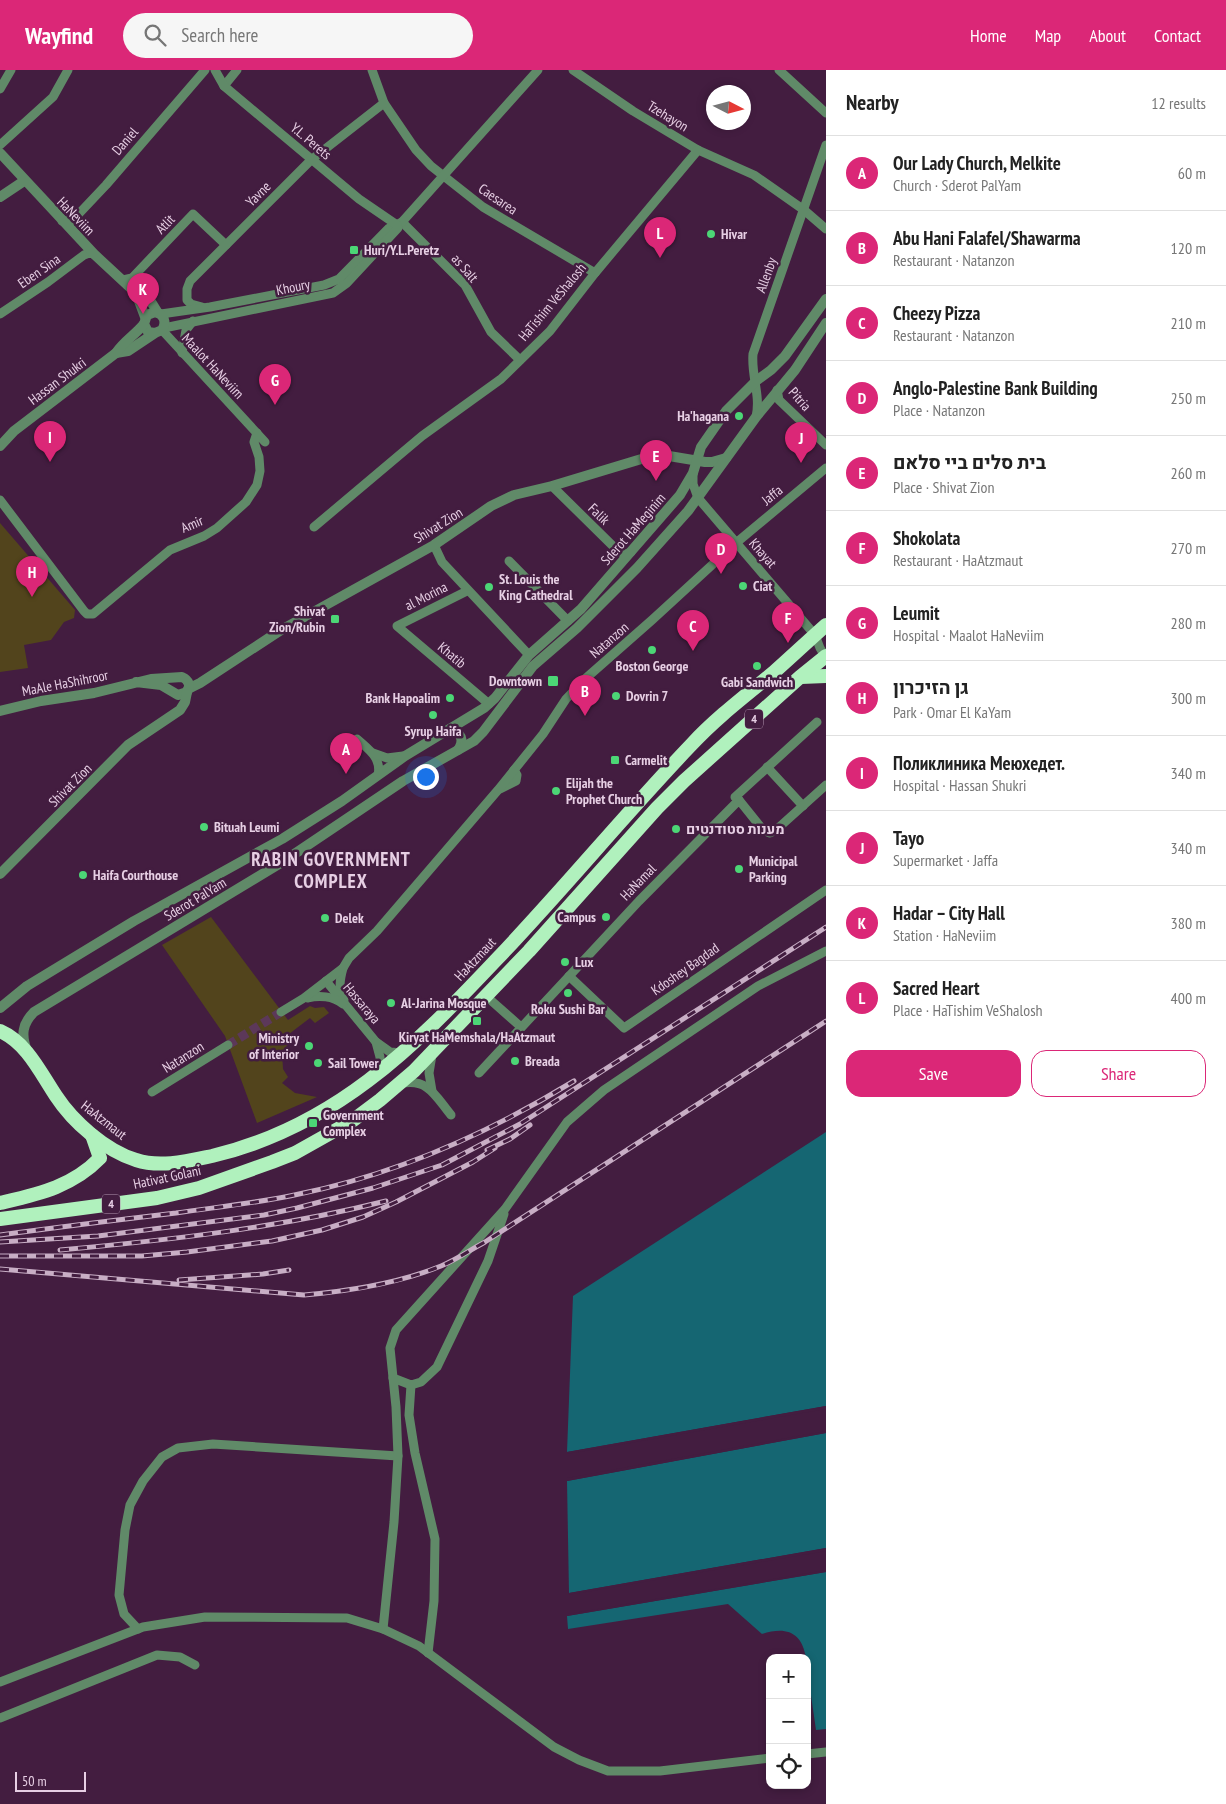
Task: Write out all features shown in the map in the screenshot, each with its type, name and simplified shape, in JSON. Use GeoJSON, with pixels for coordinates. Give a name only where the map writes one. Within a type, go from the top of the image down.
{"type":"FeatureCollection","features":[{"type":"Feature","properties":{"kind":"highway","name":"HaAtzmaut"},"geometry":{"type":"LineString","coordinates":[[221,1181],[272,1162],[328,1136],[359,1116],[400,1084],[486,996],[684,781],[800,677],[823,649],[826,625]]}},
{"type":"Feature","properties":{"kind":"highway","name":"HaAtzmaut"},"geometry":{"type":"LineString","coordinates":[[0,1031],[16,1041],[29,1054],[71,1116],[107,1146],[136,1160],[155,1164],[199,1159],[259,1142],[290,1129],[344,1099],[379,1074],[403,1053],[455,1004],[519,936],[693,742],[734,704],[773,672],[823,649]]}},
{"type":"Feature","properties":{"kind":"highway"},"geometry":{"type":"LineString","coordinates":[[800,677],[826,676]]}},
{"type":"Feature","properties":{"kind":"highway"},"geometry":{"type":"LineString","coordinates":[[0,1203],[65,1185],[88,1170],[100,1158],[91,1133]]}},
{"type":"Feature","properties":{"kind":"highway","name":"Hativat Golani"},"geometry":{"type":"LineString","coordinates":[[0,1219],[157,1198],[221,1181]]}},
{"type":"Feature","properties":{"kind":"street"},"geometry":{"type":"LineString","coordinates":[[0,89],[11,70]]}},
{"type":"Feature","properties":{"kind":"street"},"geometry":{"type":"LineString","coordinates":[[0,145],[53,97],[68,70]]}},
{"type":"Feature","properties":{"kind":"street","name":"Daniel"},"geometry":{"type":"LineString","coordinates":[[62,221],[72,221],[205,70]]}},
{"type":"Feature","properties":{"kind":"street","name":"Y.L. Perets"},"geometry":{"type":"LineString","coordinates":[[215,70],[224,86],[311,160],[359,199],[399,223]]}},
{"type":"Feature","properties":{"kind":"street"},"geometry":{"type":"LineString","coordinates":[[224,86],[237,70]]}},
{"type":"Feature","properties":{"kind":"street","name":"Caesarea"},"geometry":{"type":"LineString","coordinates":[[372,70],[384,103],[416,150],[431,166],[483,207],[595,273]]}},
{"type":"Feature","properties":{"kind":"street","name":"Khoury"},"geometry":{"type":"LineString","coordinates":[[160,314],[210,307],[332,283],[339,279],[389,228],[399,223],[444,176],[538,70]]}},
{"type":"Feature","properties":{"kind":"street","name":"Tzehayon"},"geometry":{"type":"LineString","coordinates":[[573,70],[633,111],[698,150],[754,175],[804,210],[826,229]]}},
{"type":"Feature","properties":{"kind":"street"},"geometry":{"type":"LineString","coordinates":[[778,70],[826,113]]}},
{"type":"Feature","properties":{"kind":"street","name":"Yavne"},"geometry":{"type":"LineString","coordinates":[[210,307],[191,304],[186,297],[190,281],[311,160],[384,103]]}},
{"type":"Feature","properties":{"kind":"street","name":"Allenby"},"geometry":{"type":"LineString","coordinates":[[756,417],[758,401],[752,363],[753,354],[826,145]]}},
{"type":"Feature","properties":{"kind":"street","name":"HaTishim VeShalosh"},"geometry":{"type":"LineString","coordinates":[[314,527],[422,436],[501,379],[550,331],[595,273],[698,150]]}},
{"type":"Feature","properties":{"kind":"street","name":"HaNeviim"},"geometry":{"type":"LineString","coordinates":[[0,153],[24,181],[94,254],[136,293],[146,296],[160,314]]}},
{"type":"Feature","properties":{"kind":"street"},"geometry":{"type":"LineString","coordinates":[[0,197],[24,181]]}},
{"type":"Feature","properties":{"kind":"street","name":"Atlit"},"geometry":{"type":"LineString","coordinates":[[123,280],[132,278],[193,214],[226,245]]}},
{"type":"Feature","properties":{"kind":"street","name":"Khoury"},"geometry":{"type":"LineString","coordinates":[[160,330],[193,321],[333,293],[347,283],[398,230],[399,223]]}},
{"type":"Feature","properties":{"kind":"street","name":"as Salt"},"geometry":{"type":"LineString","coordinates":[[399,223],[465,285],[491,332],[520,360]]}},
{"type":"Feature","properties":{"kind":"street","name":"Eben Sina"},"geometry":{"type":"LineString","coordinates":[[0,314],[84,255],[94,254]]}},
{"type":"Feature","properties":{"kind":"street","name":"HaNeviim"},"geometry":{"type":"LineString","coordinates":[[136,293],[144,321]]}},
{"type":"Feature","properties":{"kind":"street","name":"Sderot HaMeginim"},"geometry":{"type":"LineString","coordinates":[[450,729],[470,718],[489,704],[529,655],[582,609],[680,495],[693,473],[701,447],[726,411],[785,356],[826,300]]}},
{"type":"Feature","properties":{"kind":"street"},"geometry":{"type":"LineString","coordinates":[[149,313],[160,314],[164,319],[160,330],[148,332],[144,321],[149,313]]}},
{"type":"Feature","properties":{"kind":"street","name":"Hassan Shukri"},"geometry":{"type":"LineString","coordinates":[[0,446],[14,431],[116,353],[123,343],[138,331],[144,321]]}},
{"type":"Feature","properties":{"kind":"street"},"geometry":{"type":"LineString","coordinates":[[182,353],[186,330],[193,321]]}},
{"type":"Feature","properties":{"kind":"street","name":"Sderot HaMeginim"},"geometry":{"type":"LineString","coordinates":[[458,750],[483,732],[534,666],[577,628],[637,568],[698,498],[756,417],[794,370],[826,323]]}},
{"type":"Feature","properties":{"kind":"street","name":"Hassan Shukri"},"geometry":{"type":"LineString","coordinates":[[116,353],[128,351],[160,330]]}},
{"type":"Feature","properties":{"kind":"street","name":"Maalot HaNeviim"},"geometry":{"type":"LineString","coordinates":[[160,330],[265,442]]}},
{"type":"Feature","properties":{"kind":"street","name":"Pitria"},"geometry":{"type":"LineString","coordinates":[[777,390],[779,400],[826,446]]}},
{"type":"Feature","properties":{"kind":"street","name":"Hassan Shukri"},"geometry":{"type":"LineString","coordinates":[[0,436],[14,431]]}},
{"type":"Feature","properties":{"kind":"street","name":"Amir"},"geometry":{"type":"LineString","coordinates":[[0,500],[84,611],[90,614],[98,612],[170,550],[204,536],[217,528],[250,496],[259,478],[260,464],[254,442],[257,433]]}},
{"type":"Feature","properties":{"kind":"street","name":"Shivat Zion"},"geometry":{"type":"LineString","coordinates":[[0,874],[128,745],[176,713],[183,706],[188,691],[281,630],[434,545],[491,506],[514,495],[552,486],[648,456],[669,456],[712,462],[726,458]]}},
{"type":"Feature","properties":{"kind":"street","name":"Jaffa"},"geometry":{"type":"LineString","coordinates":[[736,543],[826,468]]}},
{"type":"Feature","properties":{"kind":"street","name":"Khayat"},"geometry":{"type":"LineString","coordinates":[[693,473],[693,484],[698,498],[823,649]]}},
{"type":"Feature","properties":{"kind":"street","name":"Falik"},"geometry":{"type":"LineString","coordinates":[[552,486],[619,552],[626,554],[631,552]]}},
{"type":"Feature","properties":{"kind":"street","name":"Natanzon"},"geometry":{"type":"LineString","coordinates":[[326,978],[343,968],[349,958],[377,931],[498,790],[516,781],[517,774],[514,770],[543,734],[566,699],[585,679],[736,543]]}},
{"type":"Feature","properties":{"kind":"street"},"geometry":{"type":"LineString","coordinates":[[434,545],[442,562],[467,591],[529,655]]}},
{"type":"Feature","properties":{"kind":"street"},"geometry":{"type":"LineString","coordinates":[[509,560],[568,621]]}},
{"type":"Feature","properties":{"kind":"street","name":"al Morina"},"geometry":{"type":"LineString","coordinates":[[397,626],[467,591]]}},
{"type":"Feature","properties":{"kind":"street","name":"Khatib"},"geometry":{"type":"LineString","coordinates":[[397,626],[489,704]]}},
{"type":"Feature","properties":{"kind":"street"},"geometry":{"type":"LineString","coordinates":[[179,676],[185,678],[189,683],[188,691],[182,695],[173,692],[170,684],[174,678],[179,676]]}},
{"type":"Feature","properties":{"kind":"street","name":"MaAle HaShihroor"},"geometry":{"type":"LineString","coordinates":[[0,711],[41,701],[94,693],[151,679],[174,678]]}},
{"type":"Feature","properties":{"kind":"street","name":"MaAle HaShihroor"},"geometry":{"type":"LineString","coordinates":[[136,682],[161,686],[173,692]]}},
{"type":"Feature","properties":{"kind":"street","name":"Shivat Zion"},"geometry":{"type":"LineString","coordinates":[[164,721],[175,705],[173,692]]}},
{"type":"Feature","properties":{"kind":"street"},"geometry":{"type":"LineString","coordinates":[[803,806],[767,767],[817,722]]}},
{"type":"Feature","properties":{"kind":"street"},"geometry":{"type":"LineString","coordinates":[[450,729],[458,732],[461,736],[462,744],[458,750]]}},
{"type":"Feature","properties":{"kind":"street","name":"Sderot PalYam"},"geometry":{"type":"LineString","coordinates":[[0,1008],[27,986],[134,920],[282,839],[342,802],[405,756],[450,729]]}},
{"type":"Feature","properties":{"kind":"street"},"geometry":{"type":"LineString","coordinates":[[357,739],[378,761],[378,775]]}},
{"type":"Feature","properties":{"kind":"street","name":"Sderot PalYam"},"geometry":{"type":"LineString","coordinates":[[29,1054],[23,1032],[26,1020],[34,1012],[284,861],[403,780],[458,750]]}},
{"type":"Feature","properties":{"kind":"street"},"geometry":{"type":"LineString","coordinates":[[372,753],[387,758],[405,756]]}},
{"type":"Feature","properties":{"kind":"street","name":"HaNamal"},"geometry":{"type":"LineString","coordinates":[[478,1073],[639,901],[739,800],[735,797],[767,767]]}},
{"type":"Feature","properties":{"kind":"street"},"geometry":{"type":"LineString","coordinates":[[739,800],[762,830],[770,832],[776,830],[826,785]]}},
{"type":"Feature","properties":{"kind":"street","name":"Kdoshey Bagdad"},"geometry":{"type":"LineString","coordinates":[[569,976],[624,1028],[826,890]]}},
{"type":"Feature","properties":{"kind":"street"},"geometry":{"type":"LineString","coordinates":[[383,1629],[394,1522],[398,1456],[396,1407],[390,1348],[396,1330],[505,1209],[567,1122],[604,1090],[758,986],[826,951]]}},
{"type":"Feature","properties":{"kind":"street","name":"Natanzon"},"geometry":{"type":"LineString","coordinates":[[281,1012],[304,998],[343,959],[349,958]]}},
{"type":"Feature","properties":{"kind":"street"},"geometry":{"type":"LineString","coordinates":[[343,968],[340,984],[341,993],[350,1011]]}},
{"type":"Feature","properties":{"kind":"street","name":"Hassaraya"},"geometry":{"type":"LineString","coordinates":[[326,978],[376,1042],[390,1052],[403,1053]]}},
{"type":"Feature","properties":{"kind":"street"},"geometry":{"type":"LineString","coordinates":[[304,998],[317,996],[332,998],[339,1001],[350,1011]]}},
{"type":"Feature","properties":{"kind":"street"},"geometry":{"type":"LineString","coordinates":[[486,996],[521,1027]]}},
{"type":"Feature","properties":{"kind":"street","name":"Hassaraya"},"geometry":{"type":"LineString","coordinates":[[376,1042],[380,1057],[379,1074]]}},
{"type":"Feature","properties":{"kind":"street","name":"Natanzon"},"geometry":{"type":"LineString","coordinates":[[152,1092],[228,1045]]}},
{"type":"Feature","properties":{"kind":"street"},"geometry":{"type":"LineString","coordinates":[[432,1091],[429,1073],[434,1051]]}},
{"type":"Feature","properties":{"kind":"street"},"geometry":{"type":"LineString","coordinates":[[400,1084],[420,1083],[432,1091],[451,1115]]}},
{"type":"Feature","properties":{"kind":"street"},"geometry":{"type":"LineString","coordinates":[[393,1378],[411,1385],[421,1382],[437,1367],[488,1260],[505,1209]]}},
{"type":"Feature","properties":{"kind":"street"},"geometry":{"type":"LineString","coordinates":[[411,1385],[409,1415],[415,1453],[435,1539],[434,1601],[428,1653]]}},
{"type":"Feature","properties":{"kind":"street"},"geometry":{"type":"LineString","coordinates":[[138,1629],[124,1614],[119,1595],[125,1530],[130,1505],[143,1481],[162,1457],[178,1448],[213,1444],[398,1456]]}},
{"type":"Feature","properties":{"kind":"street"},"geometry":{"type":"LineString","coordinates":[[0,1682],[138,1629],[205,1617],[347,1618],[383,1629],[420,1646],[554,1747],[578,1760],[608,1771],[660,1770],[766,1758]]}},
{"type":"Feature","properties":{"kind":"street"},"geometry":{"type":"LineString","coordinates":[[0,1718],[157,1655],[180,1657],[195,1665]]}},
{"type":"Feature","properties":{"kind":"street"},"geometry":{"type":"LineString","coordinates":[[811,1754],[826,1752]]}},
{"type":"Feature","properties":{"kind":"shaded area"},"geometry":{"type":"Polygon","coordinates":[[[0,523],[75,610],[74,618],[64,622],[51,640],[24,645],[28,668],[0,672],[0,523]]]}},
{"type":"Feature","properties":{"kind":"shaded area"},"geometry":{"type":"Polygon","coordinates":[[[211,917],[288,1020],[310,1006],[315,1008],[324,1007],[329,1013],[315,1023],[310,1018],[289,1034],[291,1041],[282,1052],[283,1069],[288,1077],[282,1083],[295,1093],[317,1097],[257,1123],[225,1036],[162,945],[211,917]]]}},
{"type":"Feature","properties":{"kind":"shaded area"},"geometry":{"type":"Polygon","coordinates":[[[826,1132],[826,1406],[567,1452],[573,1296],[826,1132]]]}},
{"type":"Feature","properties":{"kind":"shaded area"},"geometry":{"type":"Polygon","coordinates":[[[826,1433],[826,1548],[569,1593],[567,1481],[826,1433]]]}},
{"type":"Feature","properties":{"kind":"shaded area"},"geometry":{"type":"Polygon","coordinates":[[[826,1572],[826,1729],[816,1730],[811,1696],[811,1654],[805,1654],[801,1642],[792,1633],[778,1631],[762,1634],[728,1604],[568,1629],[567,1616],[826,1572]]]}},
{"type":"Feature","properties":{"kind":"pier"},"geometry":{"type":"Polygon","coordinates":[[[826,1406],[826,1409],[567,1454],[567,1452],[826,1406]]]}},
{"type":"Feature","properties":{"kind":"pier"},"geometry":{"type":"Polygon","coordinates":[[[826,1431],[826,1433],[567,1481],[567,1478],[826,1431]]]}},
{"type":"Feature","properties":{"kind":"pier"},"geometry":{"type":"Polygon","coordinates":[[[826,1548],[826,1551],[568,1595],[569,1593],[826,1548]]]}},
{"type":"Feature","properties":{"kind":"pier"},"geometry":{"type":"Polygon","coordinates":[[[826,1570],[826,1572],[567,1616],[568,1614],[826,1570]]]}},
{"type":"Feature","properties":{"kind":"tunnel"},"geometry":{"type":"LineString","coordinates":[[228,1045],[281,1012]]}},
{"type":"Feature","properties":{"kind":"railway"},"geometry":{"type":"LineString","coordinates":[[0,1242],[98,1236],[264,1215],[373,1188],[442,1165],[520,1124],[826,927]]}},
{"type":"Feature","properties":{"kind":"railway"},"geometry":{"type":"LineString","coordinates":[[0,1269],[304,1295],[356,1289],[408,1278],[447,1264],[485,1242],[826,1021]]}},
{"type":"Feature","properties":{"kind":"railway"},"geometry":{"type":"LineString","coordinates":[[0,1235],[253,1202],[335,1186],[441,1150],[509,1118],[574,1081]]}},
{"type":"Feature","properties":{"kind":"railway"},"geometry":{"type":"LineString","coordinates":[[487,1150],[510,1139],[530,1125]]}},
{"type":"Feature","properties":{"kind":"railway"},"geometry":{"type":"LineString","coordinates":[[0,1256],[142,1256],[272,1241],[322,1230],[363,1217],[473,1162],[495,1148]]}},
{"type":"Feature","properties":{"kind":"railway"},"geometry":{"type":"LineString","coordinates":[[60,1250],[142,1242],[264,1226],[386,1201]]}},
{"type":"Feature","properties":{"kind":"railway"},"geometry":{"type":"LineString","coordinates":[[179,1280],[263,1274],[289,1270]]}},
{"type":"Feature","properties":{"kind":"place","name":"Hivar"},"geometry":{"type":"Point","coordinates":[711,234]}},
{"type":"Feature","properties":{"kind":"place","name":"Huri/Y.L.Peretz"},"geometry":{"type":"Point","coordinates":[354,250]}},
{"type":"Feature","properties":{"kind":"place","name":"Sacred Heart"},"geometry":{"type":"Point","coordinates":[660,258]}},
{"type":"Feature","properties":{"kind":"place","name":"Hadar – City Hall"},"geometry":{"type":"Point","coordinates":[143,314]}},
{"type":"Feature","properties":{"kind":"place","name":"Leumit"},"geometry":{"type":"Point","coordinates":[275,405]}},
{"type":"Feature","properties":{"kind":"place","name":"Ha'hagana"},"geometry":{"type":"Point","coordinates":[739,416]}},
{"type":"Feature","properties":{"kind":"place","name":"Поликлиника Меюхедет."},"geometry":{"type":"Point","coordinates":[50,462]}},
{"type":"Feature","properties":{"kind":"place","name":"Tayo"},"geometry":{"type":"Point","coordinates":[801,463]}},
{"type":"Feature","properties":{"kind":"place","name":"בית סלים ביי סלאם"},"geometry":{"type":"Point","coordinates":[656,481]}},
{"type":"Feature","properties":{"kind":"place","name":"Anglo-Palestine Bank Building"},"geometry":{"type":"Point","coordinates":[721,574]}},
{"type":"Feature","properties":{"kind":"place","name":"Ciat"},"geometry":{"type":"Point","coordinates":[743,586]}},
{"type":"Feature","properties":{"kind":"place","name":"St. Louis the King Cathedral"},"geometry":{"type":"Point","coordinates":[489,587]}},
{"type":"Feature","properties":{"kind":"place","name":"גן הזיכרון"},"geometry":{"type":"Point","coordinates":[32,597]}},
{"type":"Feature","properties":{"kind":"place","name":"Shivat Zion/Rubin"},"geometry":{"type":"Point","coordinates":[335,619]}},
{"type":"Feature","properties":{"kind":"place","name":"Shokolata"},"geometry":{"type":"Point","coordinates":[788,643]}},
{"type":"Feature","properties":{"kind":"place","name":"Boston George"},"geometry":{"type":"Point","coordinates":[652,650]}},
{"type":"Feature","properties":{"kind":"place","name":"Cheezy Pizza"},"geometry":{"type":"Point","coordinates":[693,651]}},
{"type":"Feature","properties":{"kind":"place","name":"Gabi Sandwich"},"geometry":{"type":"Point","coordinates":[757,666]}},
{"type":"Feature","properties":{"kind":"place","name":"Downtown"},"geometry":{"type":"Point","coordinates":[553,681]}},
{"type":"Feature","properties":{"kind":"place","name":"Dovrin 7"},"geometry":{"type":"Point","coordinates":[616,696]}},
{"type":"Feature","properties":{"kind":"place","name":"Bank Hapoalim"},"geometry":{"type":"Point","coordinates":[450,698]}},
{"type":"Feature","properties":{"kind":"place","name":"Syrup Haifa"},"geometry":{"type":"Point","coordinates":[433,715]}},
{"type":"Feature","properties":{"kind":"place","name":"Abu Hani Falafel/Shawarma"},"geometry":{"type":"Point","coordinates":[585,716]}},
{"type":"Feature","properties":{"kind":"place","name":"Carmelit"},"geometry":{"type":"Point","coordinates":[615,760]}},
{"type":"Feature","properties":{"kind":"place","name":"Our Lady Church, Melkite"},"geometry":{"type":"Point","coordinates":[346,774]}},
{"type":"Feature","properties":{"kind":"place","name":"Elijah the Prophet Church"},"geometry":{"type":"Point","coordinates":[556,791]}},
{"type":"Feature","properties":{"kind":"place","name":"Bituah Leumi"},"geometry":{"type":"Point","coordinates":[204,827]}},
{"type":"Feature","properties":{"kind":"place","name":"מענות סטודנטים"},"geometry":{"type":"Point","coordinates":[676,829]}},
{"type":"Feature","properties":{"kind":"place","name":"Municipal Parking"},"geometry":{"type":"Point","coordinates":[739,869]}},
{"type":"Feature","properties":{"kind":"place","name":"Haifa Courthouse"},"geometry":{"type":"Point","coordinates":[83,875]}},
{"type":"Feature","properties":{"kind":"place","name":"Campus"},"geometry":{"type":"Point","coordinates":[606,917]}},
{"type":"Feature","properties":{"kind":"place","name":"Delek"},"geometry":{"type":"Point","coordinates":[325,918]}},
{"type":"Feature","properties":{"kind":"place","name":"Lux"},"geometry":{"type":"Point","coordinates":[565,962]}},
{"type":"Feature","properties":{"kind":"place","name":"Roku Sushi Bar"},"geometry":{"type":"Point","coordinates":[568,993]}},
{"type":"Feature","properties":{"kind":"place","name":"Al-Jarina Mosque"},"geometry":{"type":"Point","coordinates":[391,1003]}},
{"type":"Feature","properties":{"kind":"place","name":"Kiryat HaMemshala/HaAtzmaut"},"geometry":{"type":"Point","coordinates":[477,1021]}},
{"type":"Feature","properties":{"kind":"place","name":"Ministry of Interior"},"geometry":{"type":"Point","coordinates":[309,1046]}},
{"type":"Feature","properties":{"kind":"place","name":"Breada"},"geometry":{"type":"Point","coordinates":[515,1061]}},
{"type":"Feature","properties":{"kind":"place","name":"Sail Tower"},"geometry":{"type":"Point","coordinates":[318,1063]}},
{"type":"Feature","properties":{"kind":"place","name":"Government Complex"},"geometry":{"type":"Point","coordinates":[313,1123]}},
{"type":"Feature","properties":{"kind":"district","name":"RABIN GOVERNMENT COMPLEX"},"geometry":{"type":"Point","coordinates":[331,870]}}]}
